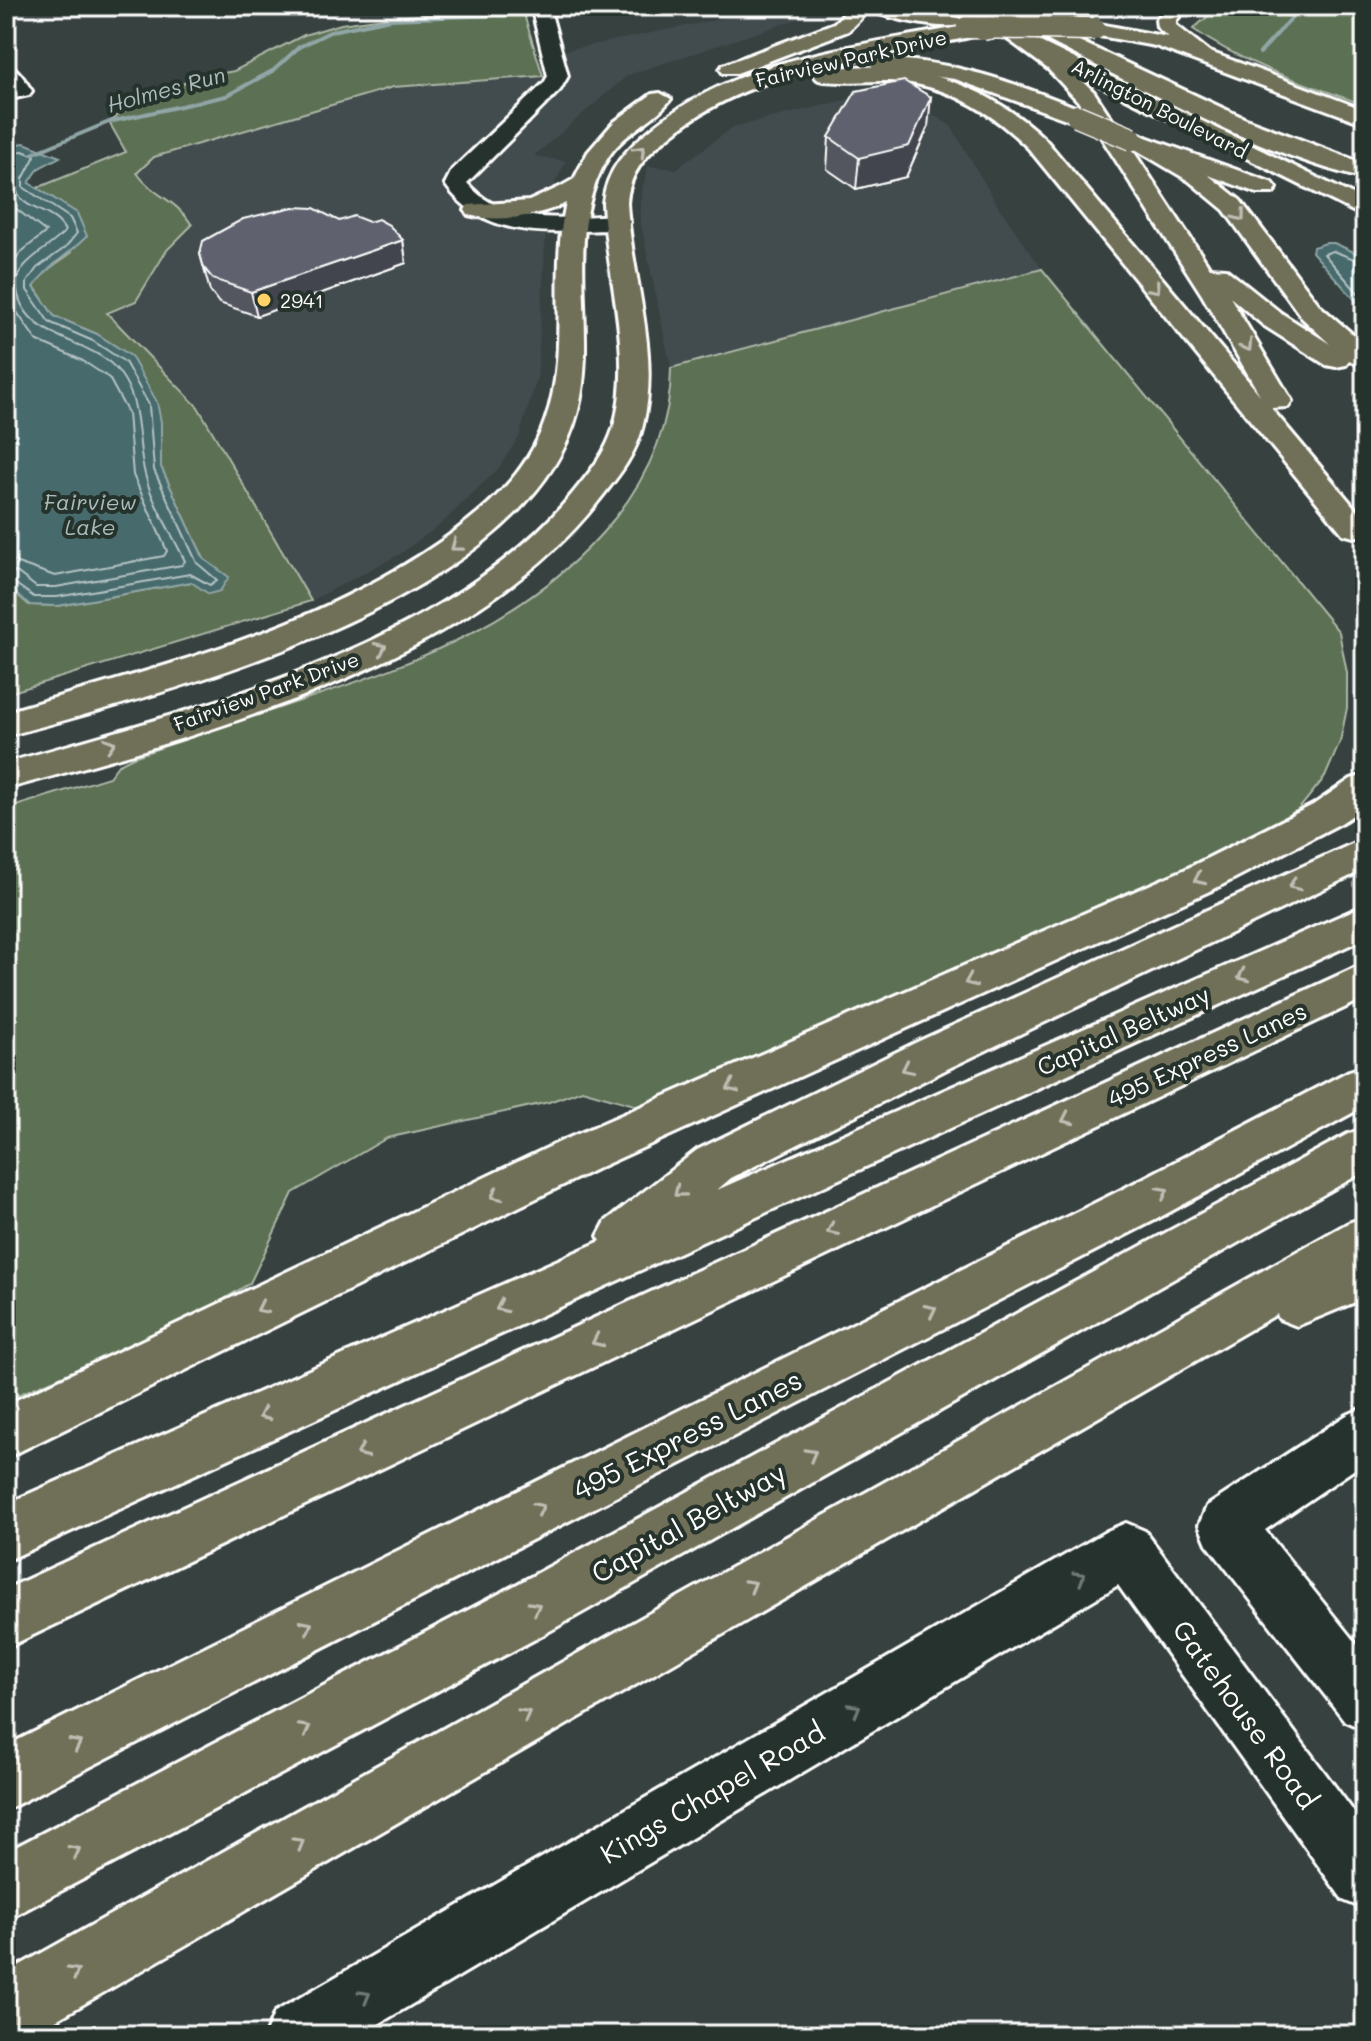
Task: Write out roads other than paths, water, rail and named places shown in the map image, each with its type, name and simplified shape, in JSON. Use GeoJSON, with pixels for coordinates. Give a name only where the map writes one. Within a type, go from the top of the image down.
{"type":"FeatureCollection","features":[{"type":"Feature","properties":{"kind":"main road"},"geometry":{"type":"LineString","coordinates":[[730,69],[833,31],[848,22],[855,6]]}},
{"type":"Feature","properties":{"kind":"main road"},"geometry":{"type":"LineString","coordinates":[[872,6],[893,13],[982,26],[1094,29],[1160,41],[1365,118]]}},
{"type":"Feature","properties":{"kind":"main road"},"geometry":{"type":"LineString","coordinates":[[1026,6],[1258,117],[1365,155]]}},
{"type":"Feature","properties":{"kind":"main road"},"geometry":{"type":"LineString","coordinates":[[982,26],[1039,6]]}},
{"type":"Feature","properties":{"kind":"main road","name":"Fairview Park Drive"},"geometry":{"type":"LineString","coordinates":[[6,776],[326,673],[443,616],[509,572],[541,546],[592,492],[625,440],[632,413],[636,363],[616,190],[621,175],[648,143],[679,119],[728,89],[777,72],[982,26],[1039,6]]}},
{"type":"Feature","properties":{"kind":"main road","name":"Fairview Park Drive"},"geometry":{"type":"LineString","coordinates":[[6,724],[248,650],[327,619],[427,567],[516,497],[546,452],[566,396],[573,223],[582,184],[605,141],[637,114],[690,84],[730,69],[895,34],[982,26],[1095,6]]}},
{"type":"Feature","properties":{"kind":"main road"},"geometry":{"type":"LineString","coordinates":[[1178,6],[1166,20],[1172,34],[1195,50],[1227,65]]}},
{"type":"Feature","properties":{"kind":"main road"},"geometry":{"type":"LineString","coordinates":[[982,26],[994,82],[1037,144],[1360,536]]}},
{"type":"Feature","properties":{"kind":"main road"},"geometry":{"type":"LineString","coordinates":[[982,26],[1055,65],[1086,97],[1267,379],[1296,435],[1360,536]]}},
{"type":"Feature","properties":{"kind":"main road","name":"Arlington Boulevard"},"geometry":{"type":"LineString","coordinates":[[982,26],[1185,100],[1365,188]]}},
{"type":"Feature","properties":{"kind":"main road","name":"Arlington Boulevard"},"geometry":{"type":"LineString","coordinates":[[982,26],[1365,210]]}},
{"type":"Feature","properties":{"kind":"main road"},"geometry":{"type":"LineString","coordinates":[[679,119],[763,89],[874,65],[911,65],[948,70],[994,82],[1132,139],[1365,227]]}},
{"type":"Feature","properties":{"kind":"main road"},"geometry":{"type":"LineString","coordinates":[[824,75],[898,75],[944,84],[997,109],[1037,144]]}},
{"type":"Feature","properties":{"kind":"main road"},"geometry":{"type":"LineString","coordinates":[[1185,100],[1365,172]]}},
{"type":"Feature","properties":{"kind":"main road"},"geometry":{"type":"LineString","coordinates":[[1132,139],[1179,163],[1219,191],[1311,312],[1365,360]]}},
{"type":"Feature","properties":{"kind":"main road"},"geometry":{"type":"LineString","coordinates":[[477,210],[531,209],[559,200],[582,184]]}},
{"type":"Feature","properties":{"kind":"main road"},"geometry":{"type":"LineString","coordinates":[[1175,233],[1239,295],[1300,339],[1365,373]]}},
{"type":"Feature","properties":{"kind":"main road"},"geometry":{"type":"LineString","coordinates":[[6,1432],[581,1154],[1200,879],[1327,814],[1365,788]]}},
{"type":"Feature","properties":{"kind":"main road"},"geometry":{"type":"LineString","coordinates":[[580,1271],[714,1164],[1019,1014],[1365,852]]}},
{"type":"Feature","properties":{"kind":"main road","name":"Capital Beltway"},"geometry":{"type":"LineString","coordinates":[[6,1533],[580,1271],[773,1189],[1365,920]]}},
{"type":"Feature","properties":{"kind":"main road","name":"495 Express Lanes"},"geometry":{"type":"LineString","coordinates":[[6,1619],[1365,979]]}},
{"type":"Feature","properties":{"kind":"main road","name":"495 Express Lanes"},"geometry":{"type":"LineString","coordinates":[[6,1779],[1136,1206],[1365,1084]]}},
{"type":"Feature","properties":{"kind":"main road","name":"Capital Beltway"},"geometry":{"type":"LineString","coordinates":[[6,1887],[518,1616],[1365,1148]]}},
{"type":"Feature","properties":{"kind":"main road"},"geometry":{"type":"LineString","coordinates":[[6,2011],[1365,1238]]}},
{"type":"Feature","properties":{"kind":"main road"},"geometry":{"type":"LineString","coordinates":[[1124,1373],[1365,1275]]}},
{"type":"Feature","properties":{"kind":"street"},"geometry":{"type":"LineString","coordinates":[[537,7],[558,76],[553,86],[460,175],[456,184],[477,210],[513,222],[618,222]]}},
{"type":"Feature","properties":{"kind":"street"},"geometry":{"type":"LineString","coordinates":[[6,70],[22,91],[6,94]]}},
{"type":"Feature","properties":{"kind":"street"},"geometry":{"type":"LineString","coordinates":[[1365,1432],[1226,1525],[1365,1701]]}},
{"type":"Feature","properties":{"kind":"street","name":"Gatehouse Road"},"geometry":{"type":"LineString","coordinates":[[1126,1550],[1365,1878]]}},
{"type":"Feature","properties":{"kind":"street","name":"Kings Chapel Road"},"geometry":{"type":"LineString","coordinates":[[298,2035],[1126,1550]]}},
{"type":"Feature","properties":{"kind":"water","name":"Fairview Lake"},"geometry":{"type":"Polygon","coordinates":[[[24,143],[60,157],[39,168],[29,183],[77,213],[87,236],[45,273],[34,287],[54,316],[97,334],[131,356],[157,402],[161,422],[161,467],[204,559],[229,577],[220,591],[209,594],[191,582],[58,606],[30,605],[6,585],[6,146],[24,143]]]}},
{"type":"Feature","properties":{"kind":"water"},"geometry":{"type":"Polygon","coordinates":[[[1334,243],[1365,257],[1365,311],[1312,252],[1313,247],[1334,243]]]}},
{"type":"Feature","properties":{"kind":"waterway","name":"Holmes Run"},"geometry":{"type":"LineString","coordinates":[[555,14],[576,6]]}},
{"type":"Feature","properties":{"kind":"waterway"},"geometry":{"type":"LineString","coordinates":[[1260,53],[1297,12],[1312,6]]}},
{"type":"Feature","properties":{"kind":"waterway","name":"Holmes Run"},"geometry":{"type":"LineString","coordinates":[[32,154],[109,122],[226,96],[274,70],[299,47],[332,31],[391,19],[523,14]]}},
{"type":"Feature","properties":{"kind":"place","name":"2941"},"geometry":{"type":"Point","coordinates":[264,300]}}]}
